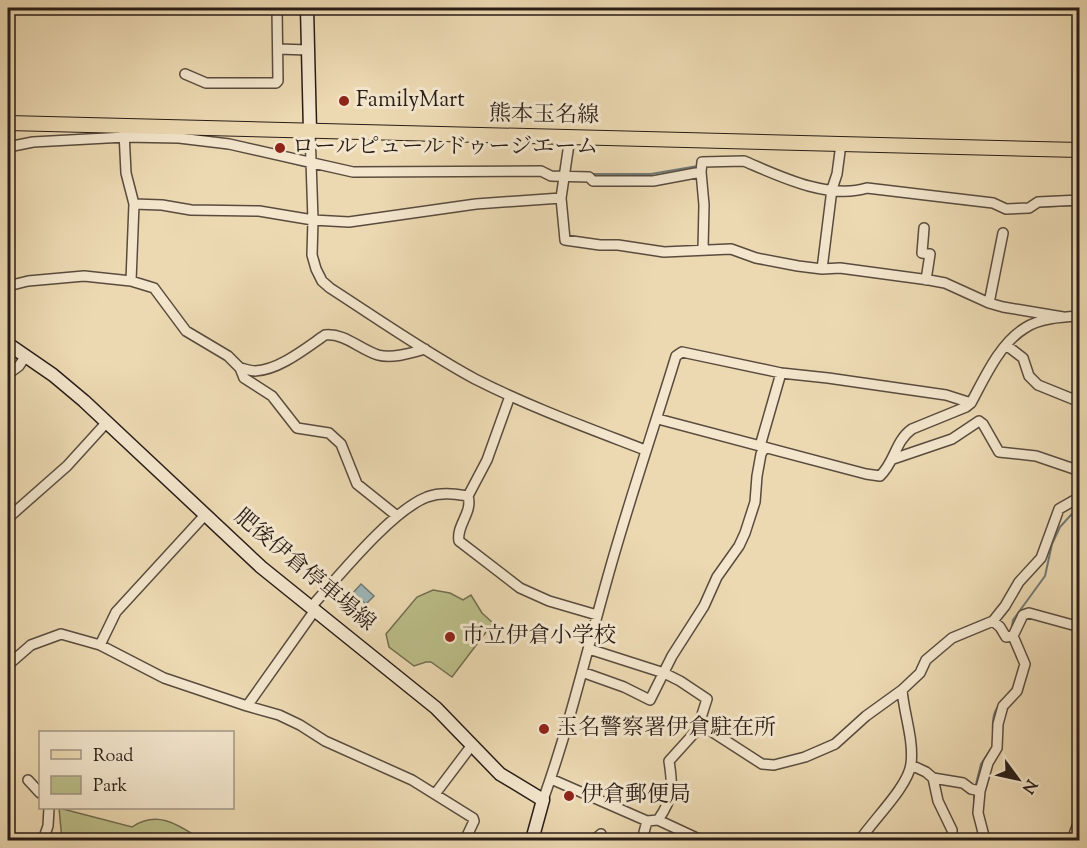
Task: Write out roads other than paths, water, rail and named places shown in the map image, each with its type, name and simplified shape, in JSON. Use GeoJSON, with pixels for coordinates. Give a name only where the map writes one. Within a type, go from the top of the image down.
{"type":"FeatureCollection","features":[{"type":"Feature","properties":{"kind":"main road"},"geometry":{"type":"LineString","coordinates":[[308,8],[310,131]]}},
{"type":"Feature","properties":{"kind":"main road","name":"熊本玉名線"},"geometry":{"type":"LineString","coordinates":[[8,123],[125,137],[310,131],[1080,150]]}},
{"type":"Feature","properties":{"kind":"main road","name":"肥後伊倉停車場線"},"geometry":{"type":"LineString","coordinates":[[8,344],[53,375],[107,422],[261,567],[436,708],[500,774],[543,800]]}},
{"type":"Feature","properties":{"kind":"main road"},"geometry":{"type":"LineString","coordinates":[[532,840],[543,800]]}},
{"type":"Feature","properties":{"kind":"street"},"geometry":{"type":"LineString","coordinates":[[185,74],[206,83],[276,83],[278,81],[277,8]]}},
{"type":"Feature","properties":{"kind":"street"},"geometry":{"type":"LineString","coordinates":[[278,50],[308,50]]}},
{"type":"Feature","properties":{"kind":"street"},"geometry":{"type":"LineString","coordinates":[[310,131],[312,255],[322,281],[473,378],[570,422],[645,450]]}},
{"type":"Feature","properties":{"kind":"street"},"geometry":{"type":"LineString","coordinates":[[570,136],[561,198],[565,240],[664,252],[731,249],[756,258],[822,269],[840,268],[945,283],[1003,308],[1063,317]]}},
{"type":"Feature","properties":{"kind":"street"},"geometry":{"type":"LineString","coordinates":[[125,137],[126,173],[134,204],[131,281]]}},
{"type":"Feature","properties":{"kind":"street"},"geometry":{"type":"LineString","coordinates":[[8,147],[33,142],[125,137],[179,138],[229,144],[312,168],[353,172],[541,171],[551,176],[589,177],[593,181],[653,181],[701,169]]}},
{"type":"Feature","properties":{"kind":"street"},"geometry":{"type":"LineString","coordinates":[[743,141],[744,161]]}},
{"type":"Feature","properties":{"kind":"street"},"geometry":{"type":"LineString","coordinates":[[822,269],[832,189],[837,174],[841,144]]}},
{"type":"Feature","properties":{"kind":"street"},"geometry":{"type":"LineString","coordinates":[[703,249],[702,162],[744,161],[795,182],[832,189],[857,191],[867,188],[993,203],[1005,209],[1029,208],[1038,202],[1080,200]]}},
{"type":"Feature","properties":{"kind":"street"},"geometry":{"type":"LineString","coordinates":[[134,204],[191,210],[259,211],[313,220],[359,221],[476,204],[561,198]]}},
{"type":"Feature","properties":{"kind":"street"},"geometry":{"type":"LineString","coordinates":[[924,228],[922,253],[930,254],[927,280]]}},
{"type":"Feature","properties":{"kind":"street"},"geometry":{"type":"LineString","coordinates":[[989,303],[1003,233]]}},
{"type":"Feature","properties":{"kind":"street"},"geometry":{"type":"LineString","coordinates":[[8,286],[28,281],[84,276],[131,281],[158,291],[186,332],[228,356],[240,368],[244,378],[272,396],[297,428],[329,433],[341,444],[357,484],[397,516]]}},
{"type":"Feature","properties":{"kind":"street"},"geometry":{"type":"LineString","coordinates":[[658,419],[876,477],[885,472],[893,459],[897,445],[906,433],[956,412],[971,403],[1006,345],[1027,326],[1063,317],[1080,316]]}},
{"type":"Feature","properties":{"kind":"street"},"geometry":{"type":"LineString","coordinates":[[240,368],[255,371],[280,363],[290,359],[325,335],[331,334],[339,335],[376,355],[385,357],[425,349]]}},
{"type":"Feature","properties":{"kind":"street"},"geometry":{"type":"LineString","coordinates":[[1006,345],[1023,358],[1029,376],[1038,385],[1080,402]]}},
{"type":"Feature","properties":{"kind":"street"},"geometry":{"type":"LineString","coordinates":[[543,800],[589,649],[645,450],[658,419],[676,356],[682,352],[781,374],[828,378],[946,395],[971,403]]}},
{"type":"Feature","properties":{"kind":"street"},"geometry":{"type":"LineString","coordinates":[[8,374],[19,366],[25,357]]}},
{"type":"Feature","properties":{"kind":"street"},"geometry":{"type":"LineString","coordinates":[[582,672],[624,687],[650,700],[672,657],[704,606],[717,577],[739,546],[745,532],[755,502],[761,454],[781,374]]}},
{"type":"Feature","properties":{"kind":"street"},"geometry":{"type":"LineString","coordinates":[[510,396],[487,460],[468,496],[470,503],[458,535],[462,546],[520,588],[543,599],[597,615]]}},
{"type":"Feature","properties":{"kind":"street"},"geometry":{"type":"LineString","coordinates":[[893,459],[952,439],[979,421],[999,452],[1036,456],[1080,471]]}},
{"type":"Feature","properties":{"kind":"street"},"geometry":{"type":"LineString","coordinates":[[8,518],[67,466],[107,422]]}},
{"type":"Feature","properties":{"kind":"street"},"geometry":{"type":"LineString","coordinates":[[247,706],[313,609],[397,516],[426,497],[435,494],[468,496]]}},
{"type":"Feature","properties":{"kind":"street"},"geometry":{"type":"LineString","coordinates":[[700,724],[762,764],[774,765],[805,758],[835,744],[866,716],[902,690],[920,673],[926,660],[952,638],[993,621],[1019,582],[1041,558],[1059,509],[1080,497]]}},
{"type":"Feature","properties":{"kind":"street"},"geometry":{"type":"LineString","coordinates":[[99,645],[116,612],[205,515]]}},
{"type":"Feature","properties":{"kind":"street"},"geometry":{"type":"LineString","coordinates":[[1010,636],[1023,615],[1029,613],[1080,627]]}},
{"type":"Feature","properties":{"kind":"street"},"geometry":{"type":"LineString","coordinates":[[993,621],[1006,637],[1010,636]]}},
{"type":"Feature","properties":{"kind":"street"},"geometry":{"type":"LineString","coordinates":[[8,666],[31,645],[61,634],[99,645],[164,678],[300,725],[325,741],[412,780],[473,818],[474,821],[465,840]]}},
{"type":"Feature","properties":{"kind":"street"},"geometry":{"type":"LineString","coordinates":[[985,840],[978,813],[976,790],[997,748],[998,724],[1003,706],[1017,690],[1025,663],[1010,636]]}},
{"type":"Feature","properties":{"kind":"street"},"geometry":{"type":"LineString","coordinates":[[589,649],[664,673],[707,699],[697,730],[669,761],[673,787],[671,798],[658,820]]}},
{"type":"Feature","properties":{"kind":"street"},"geometry":{"type":"LineString","coordinates":[[860,840],[891,800],[907,775],[910,765],[909,734],[902,690]]}},
{"type":"Feature","properties":{"kind":"street"},"geometry":{"type":"LineString","coordinates":[[435,794],[472,745]]}},
{"type":"Feature","properties":{"kind":"street"},"geometry":{"type":"LineString","coordinates":[[910,765],[933,778],[963,783],[976,790]]}},
{"type":"Feature","properties":{"kind":"street"},"geometry":{"type":"LineString","coordinates":[[933,778],[938,801],[952,830],[952,840]]}},
{"type":"Feature","properties":{"kind":"street"},"geometry":{"type":"LineString","coordinates":[[551,779],[647,821],[658,820],[701,840]]}},
{"type":"Feature","properties":{"kind":"street"},"geometry":{"type":"LineString","coordinates":[[28,780],[39,792]]}},
{"type":"Feature","properties":{"kind":"street"},"geometry":{"type":"LineString","coordinates":[[43,840],[48,826],[49,809]]}},
{"type":"Feature","properties":{"kind":"street"},"geometry":{"type":"LineString","coordinates":[[1072,840],[1080,818]]}},
{"type":"Feature","properties":{"kind":"street"},"geometry":{"type":"LineString","coordinates":[[642,840],[647,821]]}},
{"type":"Feature","properties":{"kind":"water"},"geometry":{"type":"Polygon","coordinates":[[[361,584],[374,596],[366,604],[361,600],[350,611],[343,604],[361,584]]]}},
{"type":"Feature","properties":{"kind":"waterway"},"geometry":{"type":"LineString","coordinates":[[272,158],[307,167]]}},
{"type":"Feature","properties":{"kind":"waterway"},"geometry":{"type":"LineString","coordinates":[[594,174],[651,174],[698,166]]}},
{"type":"Feature","properties":{"kind":"waterway"},"geometry":{"type":"LineString","coordinates":[[313,168],[328,171]]}},
{"type":"Feature","properties":{"kind":"waterway"},"geometry":{"type":"LineString","coordinates":[[881,194],[970,205]]}},
{"type":"Feature","properties":{"kind":"waterway"},"geometry":{"type":"LineString","coordinates":[[1037,207],[1080,205]]}},
{"type":"Feature","properties":{"kind":"waterway"},"geometry":{"type":"LineString","coordinates":[[1011,632],[1013,620],[1045,576],[1052,544],[1060,527],[1080,505]]}},
{"type":"Feature","properties":{"kind":"waterway"},"geometry":{"type":"LineString","coordinates":[[1012,644],[1017,655]]}},
{"type":"Feature","properties":{"kind":"waterway"},"geometry":{"type":"LineString","coordinates":[[993,730],[996,710],[1014,686]]}},
{"type":"Feature","properties":{"kind":"waterway"},"geometry":{"type":"LineString","coordinates":[[975,788],[981,764],[992,747]]}},
{"type":"Feature","properties":{"kind":"waterway"},"geometry":{"type":"LineString","coordinates":[[974,794],[974,812]]}},
{"type":"Feature","properties":{"kind":"place","name":"FamilyMart"},"geometry":{"type":"Point","coordinates":[344,101]}},
{"type":"Feature","properties":{"kind":"place","name":"ロールピュールドゥージエーム"},"geometry":{"type":"Point","coordinates":[280,148]}},
{"type":"Feature","properties":{"kind":"place","name":"市立伊倉小学校"},"geometry":{"type":"Point","coordinates":[450,637]}},
{"type":"Feature","properties":{"kind":"place","name":"玉名警察署伊倉駐在所"},"geometry":{"type":"Point","coordinates":[544,729]}},
{"type":"Feature","properties":{"kind":"place","name":"伊倉郵便局"},"geometry":{"type":"Point","coordinates":[569,796]}}]}
